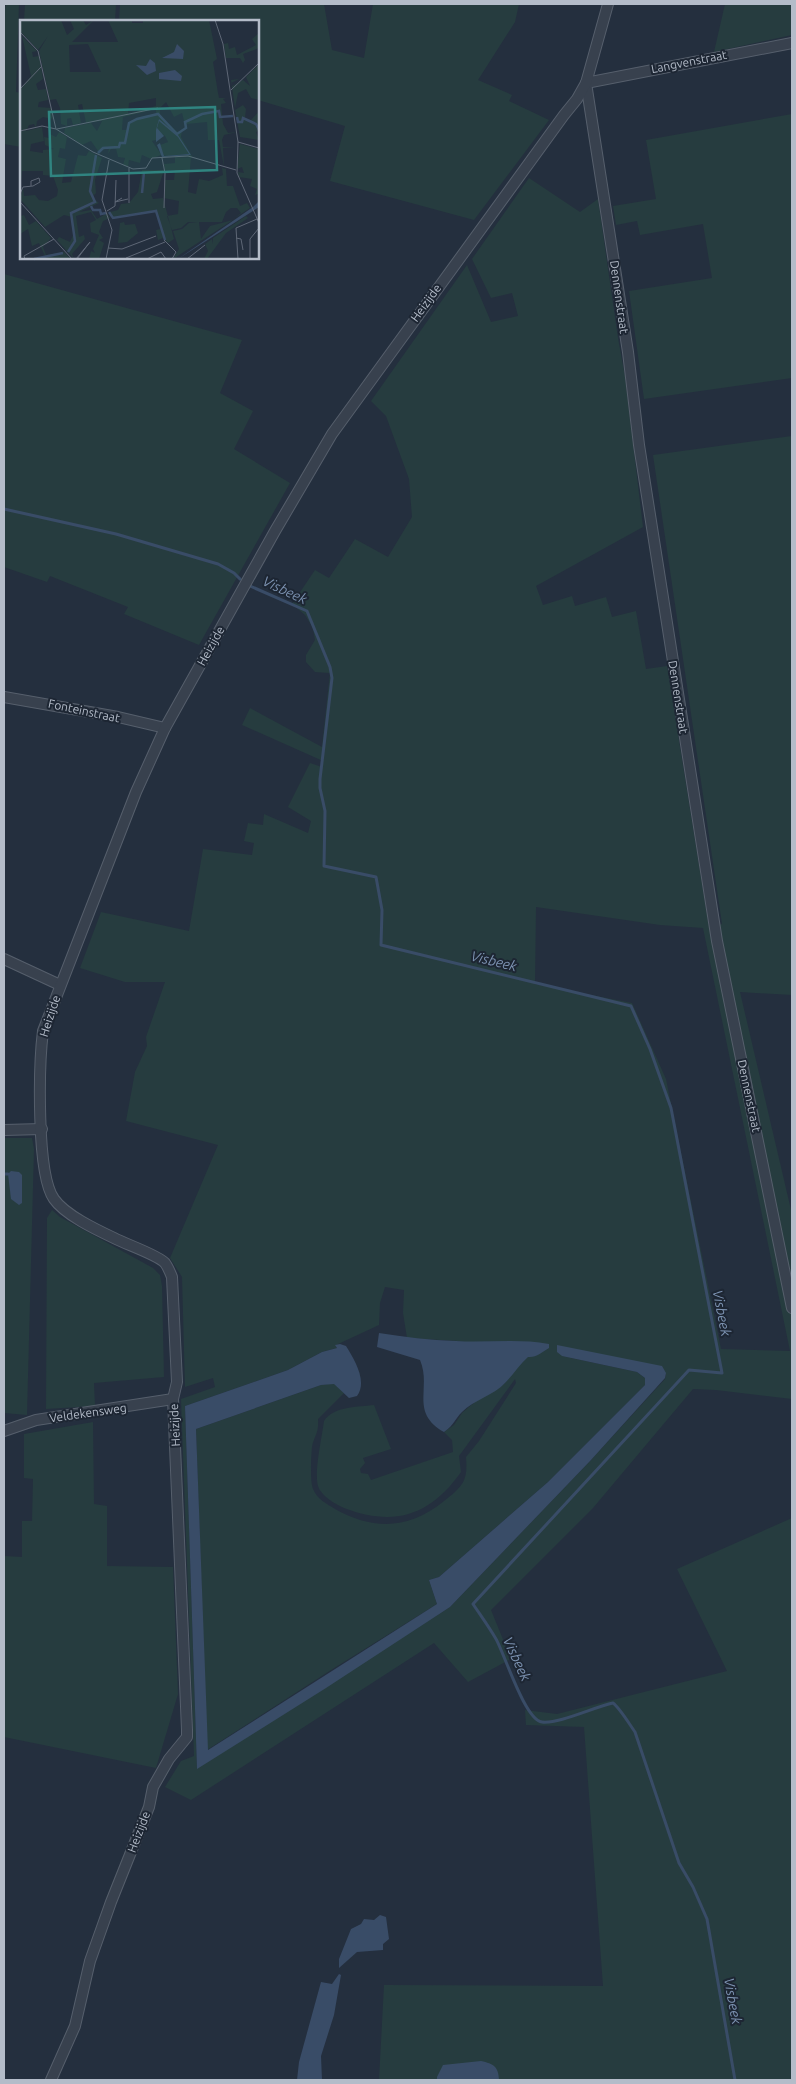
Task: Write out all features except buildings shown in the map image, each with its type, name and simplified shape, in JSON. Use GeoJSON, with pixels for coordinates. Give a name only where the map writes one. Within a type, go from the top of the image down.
{"type":"FeatureCollection","features":[{"type":"Feature","properties":{"kind":"street","name":"Heizijde"},"geometry":{"type":"LineString","coordinates":[[50,2080],[75,2026],[90,1961],[110,1902],[149,1807],[153,1787],[169,1759],[186,1737],[173,1399],[177,1382],[172,1276],[164,1262],[112,1238],[74,1216],[58,1205],[49,1192],[45,1176],[42,1129],[40,1053],[43,1030],[60,985],[70,966],[136,792],[165,728],[332,434],[564,115],[578,99],[586,83],[608,4]]}},
{"type":"Feature","properties":{"kind":"street","name":"Langvenstraat"},"geometry":{"type":"LineString","coordinates":[[586,83],[792,43]]}},
{"type":"Feature","properties":{"kind":"street","name":"Dennenstraat"},"geometry":{"type":"LineString","coordinates":[[586,83],[626,343],[639,445],[717,941],[792,1308]]}},
{"type":"Feature","properties":{"kind":"street","name":"Fonteinstraat"},"geometry":{"type":"LineString","coordinates":[[4,697],[118,717],[124,720],[165,728]]}},
{"type":"Feature","properties":{"kind":"street"},"geometry":{"type":"LineString","coordinates":[[4,959],[60,985]]}},
{"type":"Feature","properties":{"kind":"street"},"geometry":{"type":"LineString","coordinates":[[4,1130],[42,1129]]}},
{"type":"Feature","properties":{"kind":"street","name":"Veldekensweg"},"geometry":{"type":"LineString","coordinates":[[4,1431],[36,1420],[173,1399]]}},
{"type":"Feature","properties":{"kind":"green space"},"geometry":{"type":"Polygon","coordinates":[[[6,4],[19,4],[16,92],[20,93],[20,147],[4,144],[4,16],[6,4]]]}},
{"type":"Feature","properties":{"kind":"green space"},"geometry":{"type":"Polygon","coordinates":[[[25,4],[116,4],[115,20],[24,20],[25,4]]]}},
{"type":"Feature","properties":{"kind":"green space"},"geometry":{"type":"Polygon","coordinates":[[[120,4],[324,4],[332,50],[364,58],[373,4],[519,4],[515,22],[478,80],[512,95],[509,101],[549,120],[474,220],[330,181],[345,126],[259,100],[259,20],[119,20],[120,4]]]}},
{"type":"Feature","properties":{"kind":"green space"},"geometry":{"type":"Polygon","coordinates":[[[725,4],[792,4],[792,35],[714,52],[725,4]]]}},
{"type":"Feature","properties":{"kind":"green space"},"geometry":{"type":"Polygon","coordinates":[[[792,114],[792,378],[644,399],[629,291],[712,278],[703,224],[640,235],[637,221],[616,225],[613,206],[656,199],[646,140],[792,114]]]}},
{"type":"Feature","properties":{"kind":"green space"},"geometry":{"type":"Polygon","coordinates":[[[529,178],[580,212],[598,199],[625,376],[643,527],[536,586],[543,605],[572,596],[575,606],[606,597],[612,617],[636,611],[646,669],[667,666],[709,927],[722,924],[653,455],[792,436],[792,995],[740,992],[792,1214],[792,1399],[693,1389],[593,1508],[491,1610],[511,1659],[468,1682],[434,1643],[191,1800],[165,1787],[181,1761],[194,1756],[181,1399],[215,1387],[213,1378],[185,1387],[182,1277],[170,1258],[218,1145],[126,1121],[135,1072],[147,1046],[146,1037],[165,982],[125,982],[80,968],[101,912],[189,931],[203,849],[252,855],[254,843],[244,841],[248,823],[263,825],[264,814],[308,833],[311,821],[288,807],[310,763],[322,767],[323,761],[242,725],[250,708],[322,747],[330,673],[315,672],[306,662],[306,655],[315,640],[313,628],[305,615],[292,604],[315,570],[329,578],[355,539],[388,557],[412,517],[409,479],[386,416],[371,401],[467,265],[491,322],[518,316],[512,293],[491,298],[472,259],[529,178]],[[536,907],[535,984],[632,1003],[666,1079],[721,1349],[790,1351],[703,928],[660,925],[536,907]],[[385,1287],[380,1303],[379,1325],[336,1345],[337,1348],[322,1352],[288,1370],[185,1406],[197,1768],[450,1607],[591,1460],[665,1379],[666,1374],[562,1356],[637,1372],[645,1378],[645,1385],[548,1482],[439,1577],[429,1580],[437,1604],[207,1750],[196,1429],[321,1385],[334,1383],[344,1393],[318,1419],[318,1428],[311,1457],[311,1480],[315,1493],[322,1501],[335,1509],[364,1521],[378,1524],[405,1522],[431,1510],[460,1487],[465,1478],[466,1457],[479,1441],[516,1383],[515,1379],[459,1456],[461,1472],[437,1499],[424,1508],[410,1514],[395,1517],[379,1517],[362,1514],[340,1506],[322,1493],[318,1486],[317,1472],[324,1421],[328,1416],[340,1410],[374,1405],[391,1449],[363,1458],[365,1463],[360,1469],[361,1473],[368,1474],[371,1480],[453,1452],[452,1440],[444,1432],[454,1425],[462,1413],[477,1400],[504,1384],[528,1356],[457,1341],[407,1338],[403,1313],[404,1290],[385,1287]]]}},
{"type":"Feature","properties":{"kind":"green space"},"geometry":{"type":"Polygon","coordinates":[[[4,274],[242,340],[220,393],[253,411],[234,449],[290,483],[199,645],[124,614],[128,607],[50,576],[47,582],[4,567],[4,274]]]}},
{"type":"Feature","properties":{"kind":"green space"},"geometry":{"type":"Polygon","coordinates":[[[4,1138],[32,1138],[34,1149],[27,1415],[4,1413],[4,1138]]]}},
{"type":"Feature","properties":{"kind":"green space"},"geometry":{"type":"Polygon","coordinates":[[[52,1210],[60,1217],[153,1268],[160,1275],[162,1286],[164,1377],[94,1383],[95,1406],[46,1409],[47,1218],[52,1210]]]}},
{"type":"Feature","properties":{"kind":"green space"},"geometry":{"type":"Polygon","coordinates":[[[93,1422],[94,1504],[107,1506],[107,1566],[173,1567],[178,1694],[156,1768],[4,1737],[4,1556],[22,1557],[22,1521],[32,1521],[33,1479],[24,1478],[24,1434],[93,1422]]]}},
{"type":"Feature","properties":{"kind":"green space"},"geometry":{"type":"Polygon","coordinates":[[[792,1518],[792,2080],[379,2080],[384,1985],[603,1986],[584,1727],[526,1725],[525,1710],[557,1714],[727,1671],[677,1569],[792,1518]]]}},
{"type":"Feature","properties":{"kind":"water"},"geometry":{"type":"Polygon","coordinates":[[[11,1171],[19,1172],[22,1175],[22,1203],[19,1205],[11,1199],[8,1174],[11,1171]]]}},
{"type":"Feature","properties":{"kind":"water"},"geometry":{"type":"Polygon","coordinates":[[[379,1333],[446,1341],[537,1342],[549,1344],[549,1348],[536,1356],[528,1357],[508,1380],[495,1391],[467,1408],[444,1432],[433,1424],[424,1408],[424,1380],[420,1360],[377,1347],[379,1333]]]}},
{"type":"Feature","properties":{"kind":"water"},"geometry":{"type":"Polygon","coordinates":[[[335,1345],[346,1346],[359,1370],[361,1384],[357,1396],[349,1398],[334,1384],[321,1385],[196,1429],[208,1750],[437,1604],[429,1580],[439,1577],[548,1482],[645,1385],[645,1378],[637,1372],[562,1356],[557,1352],[557,1345],[662,1366],[666,1373],[665,1378],[591,1460],[450,1607],[197,1769],[185,1406],[288,1370],[322,1352],[337,1348],[335,1345]]]}},
{"type":"Feature","properties":{"kind":"water"},"geometry":{"type":"Polygon","coordinates":[[[380,1915],[386,1917],[389,1939],[383,1944],[383,1950],[357,1952],[339,1968],[339,1959],[351,1929],[361,1924],[364,1919],[374,1920],[380,1915]]]}},
{"type":"Feature","properties":{"kind":"water"},"geometry":{"type":"Polygon","coordinates":[[[339,1974],[341,1975],[334,2015],[321,2056],[322,2080],[297,2080],[299,2062],[321,1982],[332,1984],[339,1974]]]}},
{"type":"Feature","properties":{"kind":"water"},"geometry":{"type":"Polygon","coordinates":[[[481,2061],[494,2066],[498,2072],[499,2080],[437,2080],[443,2065],[481,2061]]]}},
{"type":"Feature","properties":{"kind":"waterway","name":"Visbeek"},"geometry":{"type":"LineString","coordinates":[[4,509],[116,534],[218,564],[234,573],[240,579]]}},
{"type":"Feature","properties":{"kind":"waterway","name":"Visbeek"},"geometry":{"type":"LineString","coordinates":[[250,586],[307,611],[330,667],[332,678],[320,779],[325,811],[324,866],[376,877],[382,910],[381,945],[631,1006],[650,1049],[671,1108],[722,1373],[689,1370],[473,1604],[496,1639],[522,1699],[536,1719],[542,1722],[549,1722],[613,1703],[635,1732],[679,1863],[693,1887],[707,1919],[735,2080]]}}]}
